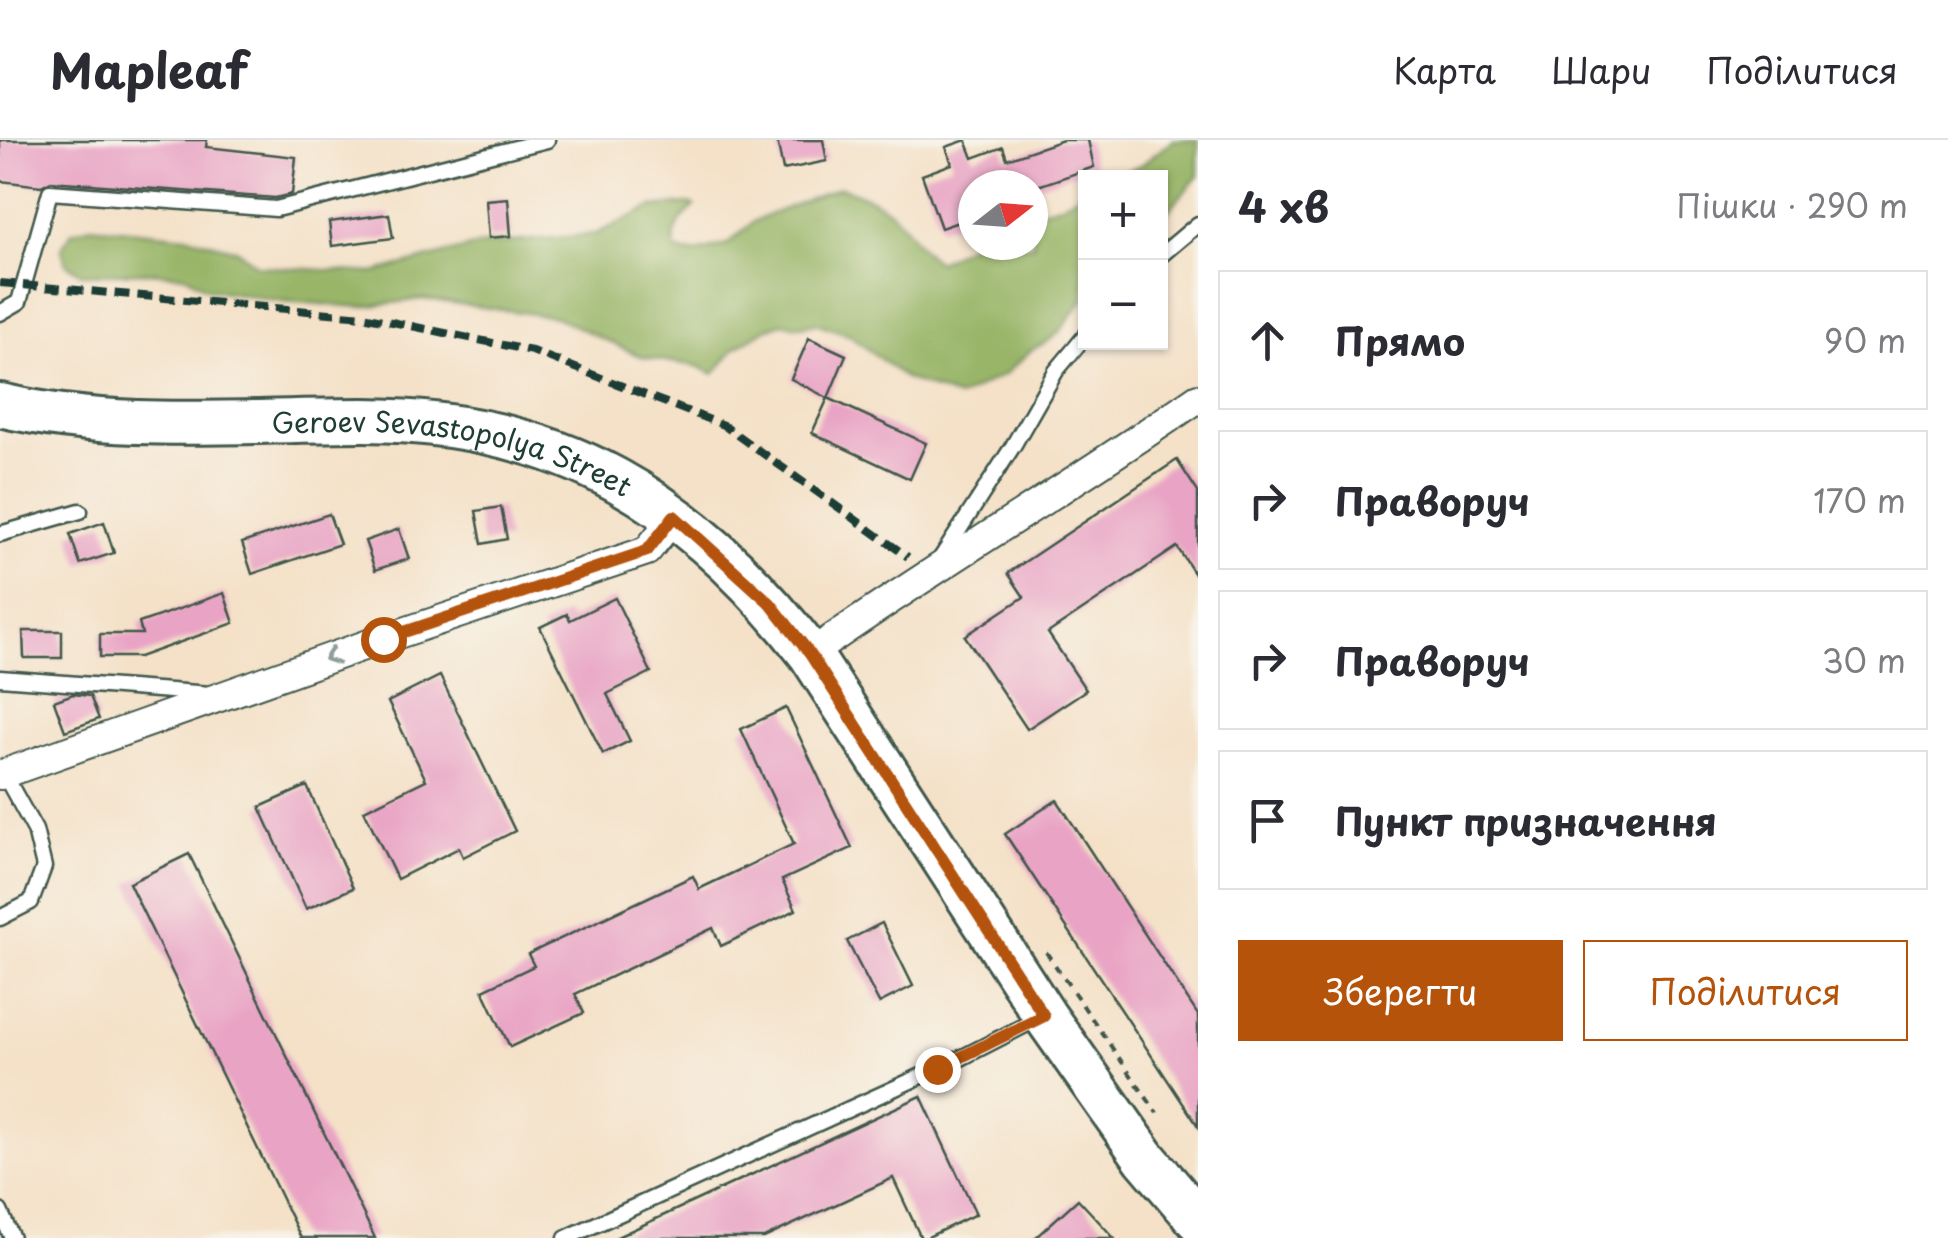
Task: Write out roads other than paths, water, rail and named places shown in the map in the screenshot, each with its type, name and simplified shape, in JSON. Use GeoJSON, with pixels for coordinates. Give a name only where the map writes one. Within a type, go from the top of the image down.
{"type":"FeatureCollection","features":[{"type":"Feature","properties":{"kind":"main road","name":"Geroev Sevastopolya Street"},"geometry":{"type":"LineString","coordinates":[[0,405],[53,417],[126,424],[368,420],[472,428],[594,467],[652,498],[770,603],[810,654],[1044,1016],[1145,1158],[1198,1220]]}},
{"type":"Feature","properties":{"kind":"street"},"geometry":{"type":"LineString","coordinates":[[810,654],[935,568],[1090,473],[1198,398]]}},
{"type":"Feature","properties":{"kind":"street"},"geometry":{"type":"LineString","coordinates":[[2,774],[647,551],[674,516]]}},
{"type":"Feature","properties":{"kind":"lane"},"geometry":{"type":"LineString","coordinates":[[0,313],[19,302],[50,192],[276,210],[547,140]]}},
{"type":"Feature","properties":{"kind":"lane"},"geometry":{"type":"LineString","coordinates":[[1168,249],[1198,224]]}},
{"type":"Feature","properties":{"kind":"lane"},"geometry":{"type":"LineString","coordinates":[[935,568],[1056,371],[1078,345]]}},
{"type":"Feature","properties":{"kind":"lane"},"geometry":{"type":"LineString","coordinates":[[0,534],[80,512]]}},
{"type":"Feature","properties":{"kind":"lane"},"geometry":{"type":"LineString","coordinates":[[0,678],[225,695]]}},
{"type":"Feature","properties":{"kind":"lane"},"geometry":{"type":"LineString","coordinates":[[0,918],[31,902],[44,867],[35,830],[2,774]]}},
{"type":"Feature","properties":{"kind":"lane"},"geometry":{"type":"LineString","coordinates":[[566,1238],[962,1058],[1044,1016]]}},
{"type":"Feature","properties":{"kind":"lane"},"geometry":{"type":"LineString","coordinates":[[0,1211],[12,1238]]}},
{"type":"Feature","properties":{"kind":"railway"},"geometry":{"type":"LineString","coordinates":[[0,283],[363,316],[532,351],[723,425],[908,557]]}}]}
